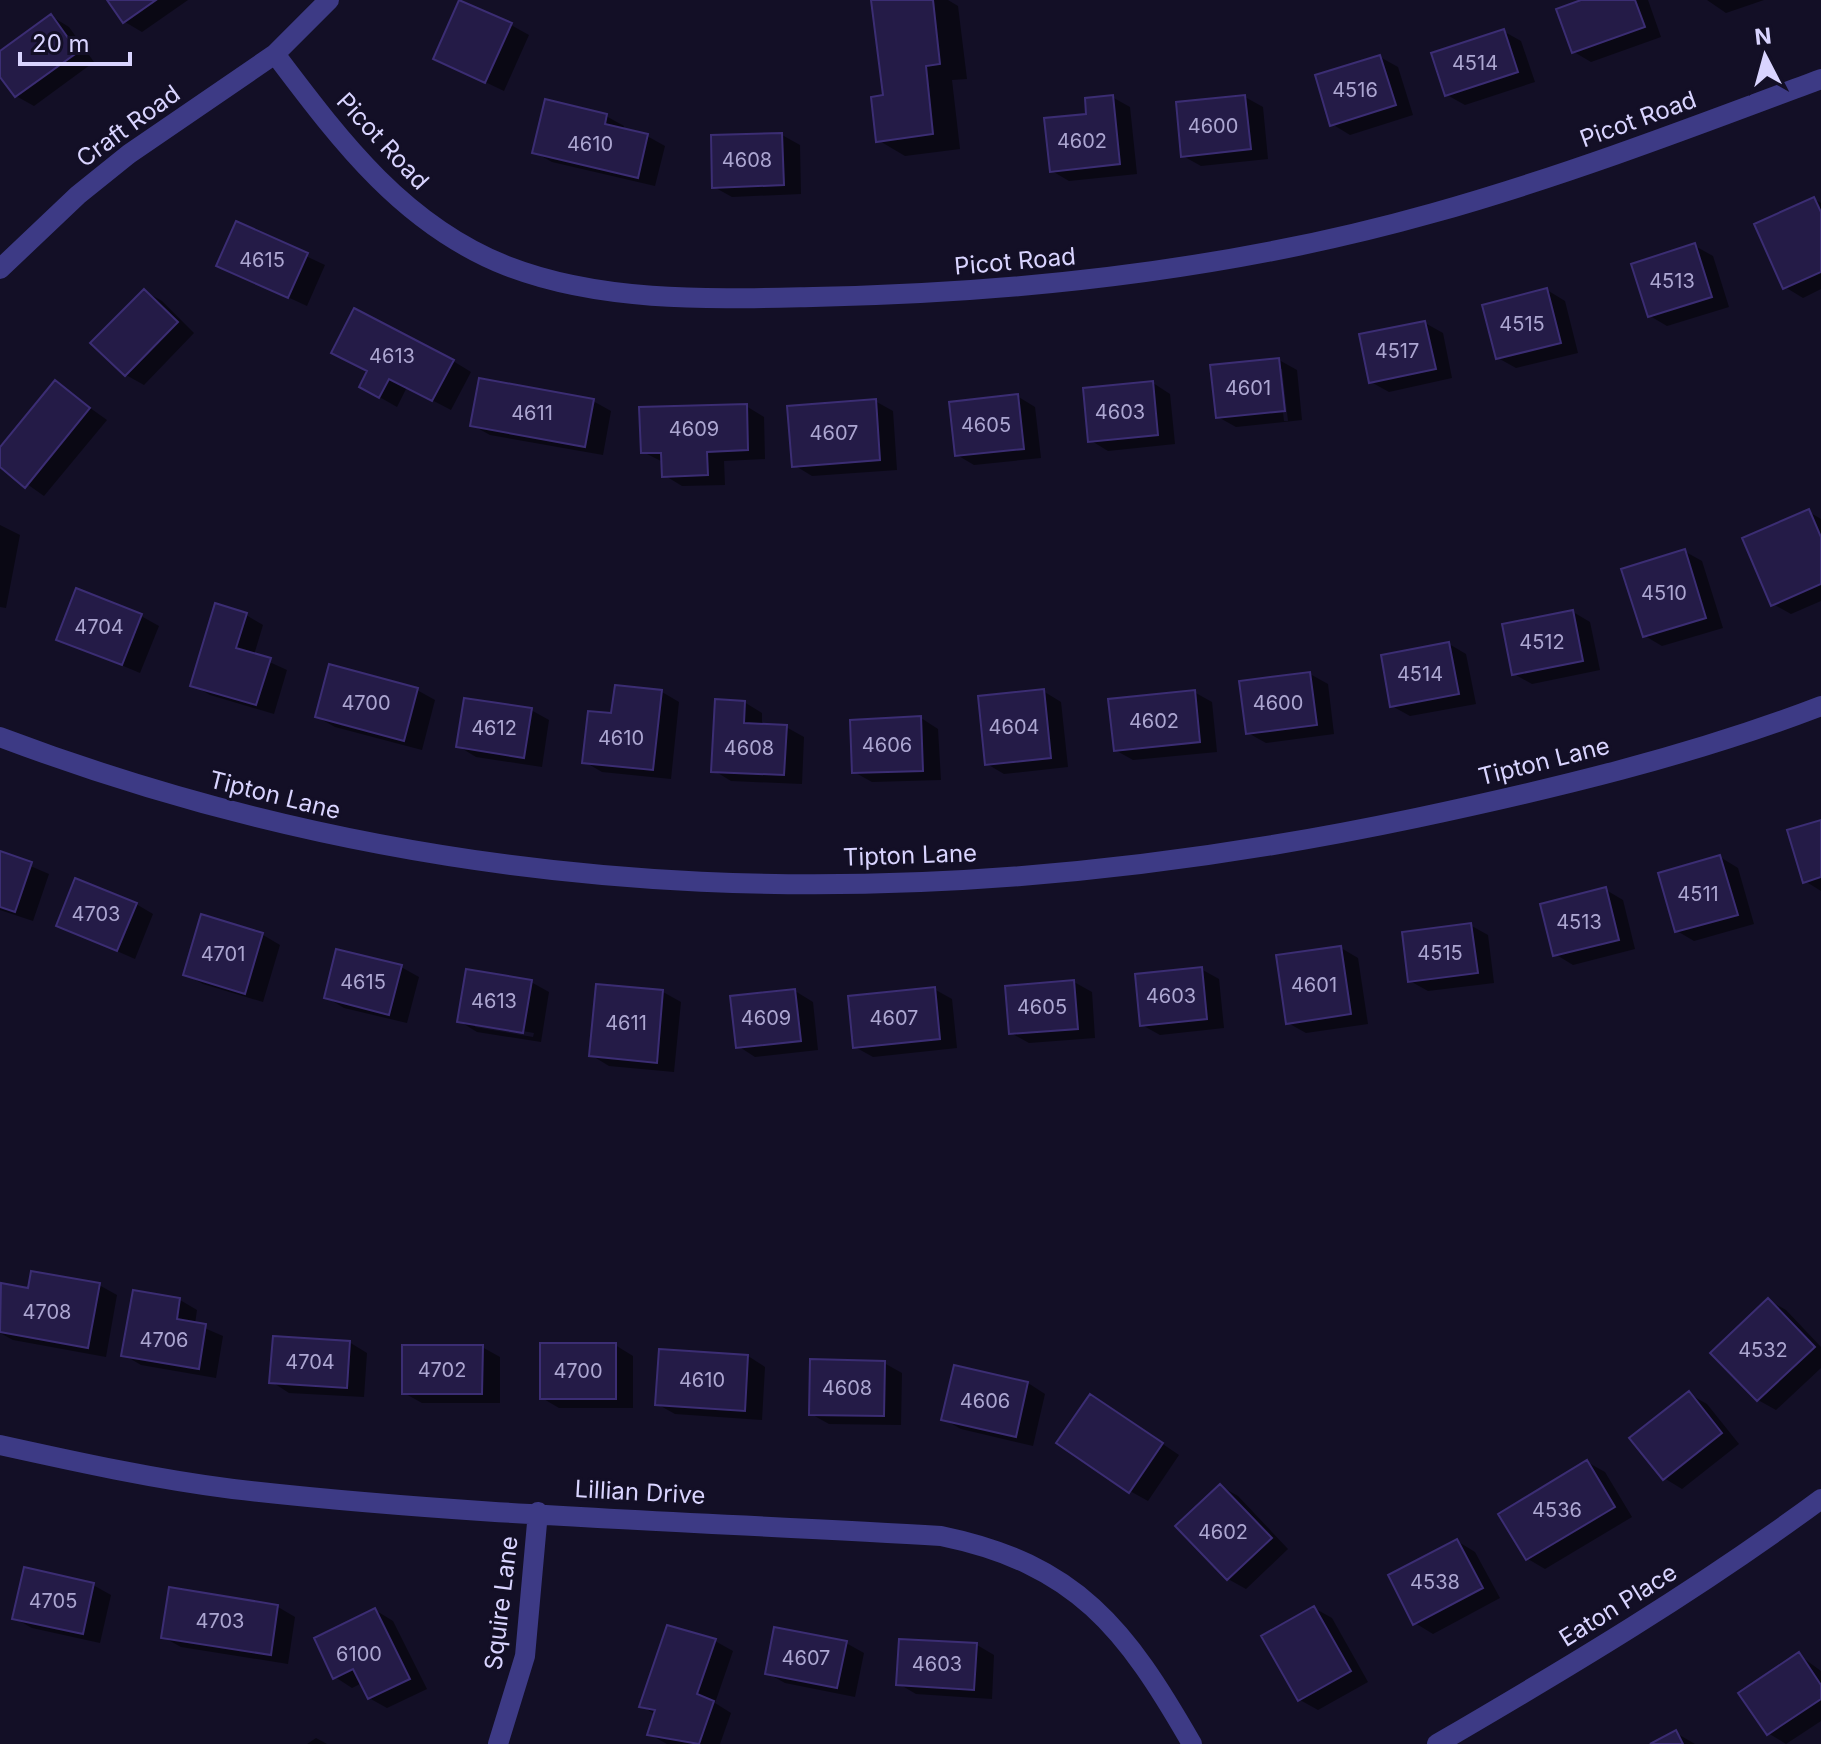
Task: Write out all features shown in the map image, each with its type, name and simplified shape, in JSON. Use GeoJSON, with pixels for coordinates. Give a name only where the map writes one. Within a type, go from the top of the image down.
{"type":"FeatureCollection","features":[{"type":"Feature","properties":{"kind":"street","name":"Craft Road"},"geometry":{"type":"LineString","coordinates":[[0,269],[78,195],[129,154],[275,54],[329,0]]}},
{"type":"Feature","properties":{"kind":"street","name":"Picot Road"},"geometry":{"type":"LineString","coordinates":[[275,54],[342,142],[375,178],[407,207],[472,249],[507,266],[563,283],[620,293],[756,298],[921,295],[1046,286],[1195,265],[1317,242],[1432,213],[1608,159],[1821,79]]}},
{"type":"Feature","properties":{"kind":"street","name":"Tipton Lane"},"geometry":{"type":"LineString","coordinates":[[0,737],[156,791],[263,821],[370,845],[595,877],[700,883],[857,884],[1021,876],[1179,859],[1336,835],[1481,804],[1626,767],[1821,706]]}},
{"type":"Feature","properties":{"kind":"street","name":"Lillian Drive"},"geometry":{"type":"LineString","coordinates":[[0,1445],[119,1470],[230,1488],[361,1502],[941,1536],[978,1543],[1043,1570],[1101,1613],[1154,1678],[1192,1744]]}},
{"type":"Feature","properties":{"kind":"street","name":"Eaton Place"},"geometry":{"type":"LineString","coordinates":[[1437,1744],[1619,1637],[1750,1551],[1821,1499]]}},
{"type":"Feature","properties":{"kind":"street","name":"Squire Lane"},"geometry":{"type":"LineString","coordinates":[[498,1744],[525,1656],[538,1512]]}},
{"type":"Feature","properties":{"kind":"building"},"geometry":{"type":"Polygon","coordinates":[[[107,0],[156,0],[123,23],[107,0]]]}},
{"type":"Feature","properties":{"kind":"building"},"geometry":{"type":"Polygon","coordinates":[[[459,0],[512,23],[485,83],[433,59],[459,0]]]}},
{"type":"Feature","properties":{"kind":"building"},"geometry":{"type":"Polygon","coordinates":[[[871,0],[933,0],[940,64],[926,66],[933,134],[876,142],[871,97],[883,95],[871,0]]]}},
{"type":"Feature","properties":{"kind":"building"},"geometry":{"type":"Polygon","coordinates":[[[1581,0],[1635,0],[1645,27],[1572,53],[1556,9],[1581,0]]]}},
{"type":"Feature","properties":{"kind":"building"},"geometry":{"type":"Polygon","coordinates":[[[51,14],[78,52],[15,97],[0,77],[0,51],[51,14]]]}},
{"type":"Feature","properties":{"kind":"building"},"geometry":{"type":"Polygon","coordinates":[[[1504,29],[1518,72],[1445,96],[1431,53],[1504,29]]]}},
{"type":"Feature","properties":{"kind":"building"},"geometry":{"type":"Polygon","coordinates":[[[1380,55],[1396,105],[1330,126],[1315,75],[1380,55]]]}},
{"type":"Feature","properties":{"kind":"building"},"geometry":{"type":"Polygon","coordinates":[[[1113,95],[1120,164],[1050,172],[1044,118],[1086,114],[1085,98],[1113,95]]]}},
{"type":"Feature","properties":{"kind":"building"},"geometry":{"type":"Polygon","coordinates":[[[1245,95],[1251,149],[1181,157],[1176,102],[1245,95]]]}},
{"type":"Feature","properties":{"kind":"building"},"geometry":{"type":"Polygon","coordinates":[[[545,99],[607,114],[605,124],[648,134],[638,178],[532,153],[545,99]]]}},
{"type":"Feature","properties":{"kind":"building"},"geometry":{"type":"Polygon","coordinates":[[[782,133],[784,185],[712,188],[711,135],[782,133]]]}},
{"type":"Feature","properties":{"kind":"building"},"geometry":{"type":"Polygon","coordinates":[[[1814,197],[1821,212],[1821,272],[1783,289],[1754,224],[1814,197]]]}},
{"type":"Feature","properties":{"kind":"building"},"geometry":{"type":"Polygon","coordinates":[[[236,221],[308,253],[288,298],[216,266],[236,221]]]}},
{"type":"Feature","properties":{"kind":"building"},"geometry":{"type":"Polygon","coordinates":[[[1695,243],[1712,297],[1648,317],[1631,264],[1695,243]]]}},
{"type":"Feature","properties":{"kind":"building"},"geometry":{"type":"Polygon","coordinates":[[[1547,288],[1561,343],[1496,359],[1482,305],[1547,288]]]}},
{"type":"Feature","properties":{"kind":"building"},"geometry":{"type":"Polygon","coordinates":[[[144,289],[178,322],[125,376],[90,343],[144,289]]]}},
{"type":"Feature","properties":{"kind":"building"},"geometry":{"type":"Polygon","coordinates":[[[354,308],[454,360],[432,401],[389,379],[379,398],[359,387],[367,371],[331,353],[354,308]]]}},
{"type":"Feature","properties":{"kind":"building"},"geometry":{"type":"Polygon","coordinates":[[[1425,321],[1436,369],[1369,383],[1359,334],[1425,321]]]}},
{"type":"Feature","properties":{"kind":"building"},"geometry":{"type":"Polygon","coordinates":[[[1279,358],[1285,411],[1216,418],[1210,365],[1279,358]]]}},
{"type":"Feature","properties":{"kind":"building"},"geometry":{"type":"Polygon","coordinates":[[[479,378],[594,399],[585,447],[470,426],[479,378]]]}},
{"type":"Feature","properties":{"kind":"building"},"geometry":{"type":"Polygon","coordinates":[[[55,380],[90,408],[25,488],[0,467],[0,447],[55,380]]]}},
{"type":"Feature","properties":{"kind":"building"},"geometry":{"type":"Polygon","coordinates":[[[1153,381],[1158,435],[1088,442],[1083,388],[1153,381]]]}},
{"type":"Feature","properties":{"kind":"building"},"geometry":{"type":"Polygon","coordinates":[[[1018,394],[1024,449],[955,456],[949,402],[1018,394]]]}},
{"type":"Feature","properties":{"kind":"building"},"geometry":{"type":"Polygon","coordinates":[[[876,399],[880,460],[792,467],[787,406],[876,399]]]}},
{"type":"Feature","properties":{"kind":"building"},"geometry":{"type":"Polygon","coordinates":[[[747,404],[748,450],[707,452],[708,475],[662,477],[661,453],[641,453],[639,407],[747,404]]]}},
{"type":"Feature","properties":{"kind":"building"},"geometry":{"type":"Polygon","coordinates":[[[1809,509],[1821,537],[1821,584],[1771,606],[1742,538],[1809,509]]]}},
{"type":"Feature","properties":{"kind":"building"},"geometry":{"type":"Polygon","coordinates":[[[1685,549],[1706,618],[1643,637],[1621,569],[1685,549]]]}},
{"type":"Feature","properties":{"kind":"building"},"geometry":{"type":"Polygon","coordinates":[[[76,588],[142,614],[122,665],[56,640],[76,588]]]}},
{"type":"Feature","properties":{"kind":"building"},"geometry":{"type":"Polygon","coordinates":[[[215,603],[247,613],[236,648],[271,658],[256,705],[190,686],[215,603]]]}},
{"type":"Feature","properties":{"kind":"building"},"geometry":{"type":"Polygon","coordinates":[[[1573,610],[1583,661],[1512,675],[1502,624],[1573,610]]]}},
{"type":"Feature","properties":{"kind":"building"},"geometry":{"type":"Polygon","coordinates":[[[1449,642],[1459,694],[1390,707],[1381,655],[1449,642]]]}},
{"type":"Feature","properties":{"kind":"building"},"geometry":{"type":"Polygon","coordinates":[[[329,664],[418,688],[404,741],[315,717],[329,664]]]}},
{"type":"Feature","properties":{"kind":"building"},"geometry":{"type":"Polygon","coordinates":[[[1310,672],[1317,725],[1246,734],[1239,681],[1310,672]]]}},
{"type":"Feature","properties":{"kind":"building"},"geometry":{"type":"Polygon","coordinates":[[[615,685],[662,690],[653,770],[582,763],[588,711],[611,713],[615,685]]]}},
{"type":"Feature","properties":{"kind":"building"},"geometry":{"type":"Polygon","coordinates":[[[1044,689],[1051,758],[985,765],[978,696],[1044,689]]]}},
{"type":"Feature","properties":{"kind":"building"},"geometry":{"type":"Polygon","coordinates":[[[1195,690],[1200,742],[1114,751],[1108,699],[1195,690]]]}},
{"type":"Feature","properties":{"kind":"building"},"geometry":{"type":"Polygon","coordinates":[[[464,698],[532,708],[524,758],[456,747],[464,698]]]}},
{"type":"Feature","properties":{"kind":"building"},"geometry":{"type":"Polygon","coordinates":[[[715,699],[745,701],[744,723],[787,725],[784,775],[711,772],[715,699]]]}},
{"type":"Feature","properties":{"kind":"building"},"geometry":{"type":"Polygon","coordinates":[[[921,716],[923,771],[852,773],[850,720],[921,716]]]}},
{"type":"Feature","properties":{"kind":"building"},"geometry":{"type":"Polygon","coordinates":[[[1821,820],[1821,877],[1803,883],[1787,830],[1821,820]]]}},
{"type":"Feature","properties":{"kind":"building"},"geometry":{"type":"Polygon","coordinates":[[[0,851],[32,862],[15,912],[0,907],[0,851]]]}},
{"type":"Feature","properties":{"kind":"building"},"geometry":{"type":"Polygon","coordinates":[[[1720,855],[1738,915],[1675,932],[1658,873],[1720,855]]]}},
{"type":"Feature","properties":{"kind":"building"},"geometry":{"type":"Polygon","coordinates":[[[75,878],[137,903],[117,951],[56,926],[75,878]]]}},
{"type":"Feature","properties":{"kind":"building"},"geometry":{"type":"Polygon","coordinates":[[[1606,887],[1619,940],[1553,956],[1540,904],[1606,887]]]}},
{"type":"Feature","properties":{"kind":"building"},"geometry":{"type":"Polygon","coordinates":[[[201,914],[263,933],[245,994],[183,975],[201,914]]]}},
{"type":"Feature","properties":{"kind":"building"},"geometry":{"type":"Polygon","coordinates":[[[1471,923],[1478,973],[1408,982],[1402,932],[1471,923]]]}},
{"type":"Feature","properties":{"kind":"building"},"geometry":{"type":"Polygon","coordinates":[[[1341,946],[1351,1014],[1286,1024],[1276,955],[1341,946]]]}},
{"type":"Feature","properties":{"kind":"building"},"geometry":{"type":"Polygon","coordinates":[[[336,949],[402,965],[389,1015],[324,998],[336,949]]]}},
{"type":"Feature","properties":{"kind":"building"},"geometry":{"type":"Polygon","coordinates":[[[1202,967],[1207,1019],[1140,1026],[1135,974],[1202,967]]]}},
{"type":"Feature","properties":{"kind":"building"},"geometry":{"type":"Polygon","coordinates":[[[466,969],[532,980],[523,1033],[457,1022],[466,969]]]}},
{"type":"Feature","properties":{"kind":"building"},"geometry":{"type":"Polygon","coordinates":[[[1074,980],[1078,1029],[1009,1034],[1005,986],[1074,980]]]}},
{"type":"Feature","properties":{"kind":"building"},"geometry":{"type":"Polygon","coordinates":[[[596,984],[663,990],[657,1063],[589,1056],[596,984]]]}},
{"type":"Feature","properties":{"kind":"building"},"geometry":{"type":"Polygon","coordinates":[[[935,987],[940,1039],[853,1048],[848,996],[935,987]]]}},
{"type":"Feature","properties":{"kind":"building"},"geometry":{"type":"Polygon","coordinates":[[[795,989],[801,1041],[736,1048],[730,996],[795,989]]]}},
{"type":"Feature","properties":{"kind":"building"},"geometry":{"type":"Polygon","coordinates":[[[31,1271],[100,1283],[88,1348],[0,1332],[1,1283],[28,1288],[31,1271]]]}},
{"type":"Feature","properties":{"kind":"building"},"geometry":{"type":"Polygon","coordinates":[[[133,1290],[180,1298],[177,1319],[206,1324],[199,1369],[121,1356],[133,1290]]]}},
{"type":"Feature","properties":{"kind":"building"},"geometry":{"type":"Polygon","coordinates":[[[1768,1298],[1815,1347],[1757,1401],[1710,1353],[1768,1298]]]}},
{"type":"Feature","properties":{"kind":"building"},"geometry":{"type":"Polygon","coordinates":[[[273,1336],[350,1341],[347,1388],[269,1383],[273,1336]]]}},
{"type":"Feature","properties":{"kind":"building"},"geometry":{"type":"Polygon","coordinates":[[[540,1343],[616,1343],[616,1399],[540,1399],[540,1343]]]}},
{"type":"Feature","properties":{"kind":"building"},"geometry":{"type":"Polygon","coordinates":[[[402,1345],[483,1345],[482,1394],[402,1394],[402,1345]]]}},
{"type":"Feature","properties":{"kind":"building"},"geometry":{"type":"Polygon","coordinates":[[[659,1349],[748,1355],[745,1411],[655,1405],[659,1349]]]}},
{"type":"Feature","properties":{"kind":"building"},"geometry":{"type":"Polygon","coordinates":[[[810,1359],[885,1361],[884,1416],[809,1415],[810,1359]]]}},
{"type":"Feature","properties":{"kind":"building"},"geometry":{"type":"Polygon","coordinates":[[[954,1365],[1028,1382],[1016,1437],[941,1420],[954,1365]]]}},
{"type":"Feature","properties":{"kind":"building"},"geometry":{"type":"Polygon","coordinates":[[[1689,1391],[1722,1433],[1663,1480],[1629,1438],[1689,1391]]]}},
{"type":"Feature","properties":{"kind":"building"},"geometry":{"type":"Polygon","coordinates":[[[1090,1394],[1163,1443],[1129,1493],[1056,1443],[1090,1394]]]}},
{"type":"Feature","properties":{"kind":"building"},"geometry":{"type":"Polygon","coordinates":[[[1587,1460],[1615,1507],[1526,1560],[1498,1514],[1587,1460]]]}},
{"type":"Feature","properties":{"kind":"building"},"geometry":{"type":"Polygon","coordinates":[[[1220,1484],[1272,1538],[1227,1580],[1175,1526],[1220,1484]]]}},
{"type":"Feature","properties":{"kind":"building"},"geometry":{"type":"Polygon","coordinates":[[[1457,1539],[1483,1588],[1413,1625],[1388,1575],[1457,1539]]]}},
{"type":"Feature","properties":{"kind":"building"},"geometry":{"type":"Polygon","coordinates":[[[24,1567],[94,1583],[83,1634],[12,1619],[24,1567]]]}},
{"type":"Feature","properties":{"kind":"building"},"geometry":{"type":"Polygon","coordinates":[[[169,1587],[278,1605],[271,1655],[161,1638],[169,1587]]]}},
{"type":"Feature","properties":{"kind":"building"},"geometry":{"type":"Polygon","coordinates":[[[1314,1606],[1351,1671],[1298,1701],[1261,1636],[1314,1606]]]}},
{"type":"Feature","properties":{"kind":"building"},"geometry":{"type":"Polygon","coordinates":[[[375,1608],[410,1679],[368,1699],[353,1669],[333,1679],[314,1638],[375,1608]]]}},
{"type":"Feature","properties":{"kind":"building"},"geometry":{"type":"Polygon","coordinates":[[[667,1625],[716,1639],[697,1694],[714,1701],[699,1744],[647,1735],[655,1710],[639,1707],[667,1625]]]}},
{"type":"Feature","properties":{"kind":"building"},"geometry":{"type":"Polygon","coordinates":[[[774,1627],[847,1641],[837,1688],[765,1674],[774,1627]]]}},
{"type":"Feature","properties":{"kind":"building"},"geometry":{"type":"Polygon","coordinates":[[[899,1639],[977,1643],[974,1690],[896,1685],[899,1639]]]}},
{"type":"Feature","properties":{"kind":"building"},"geometry":{"type":"Polygon","coordinates":[[[1799,1652],[1821,1685],[1821,1699],[1767,1735],[1738,1693],[1799,1652]]]}},
{"type":"Feature","properties":{"kind":"building"},"geometry":{"type":"Polygon","coordinates":[[[1676,1730],[1683,1744],[1650,1744],[1676,1730]]]}}]}
